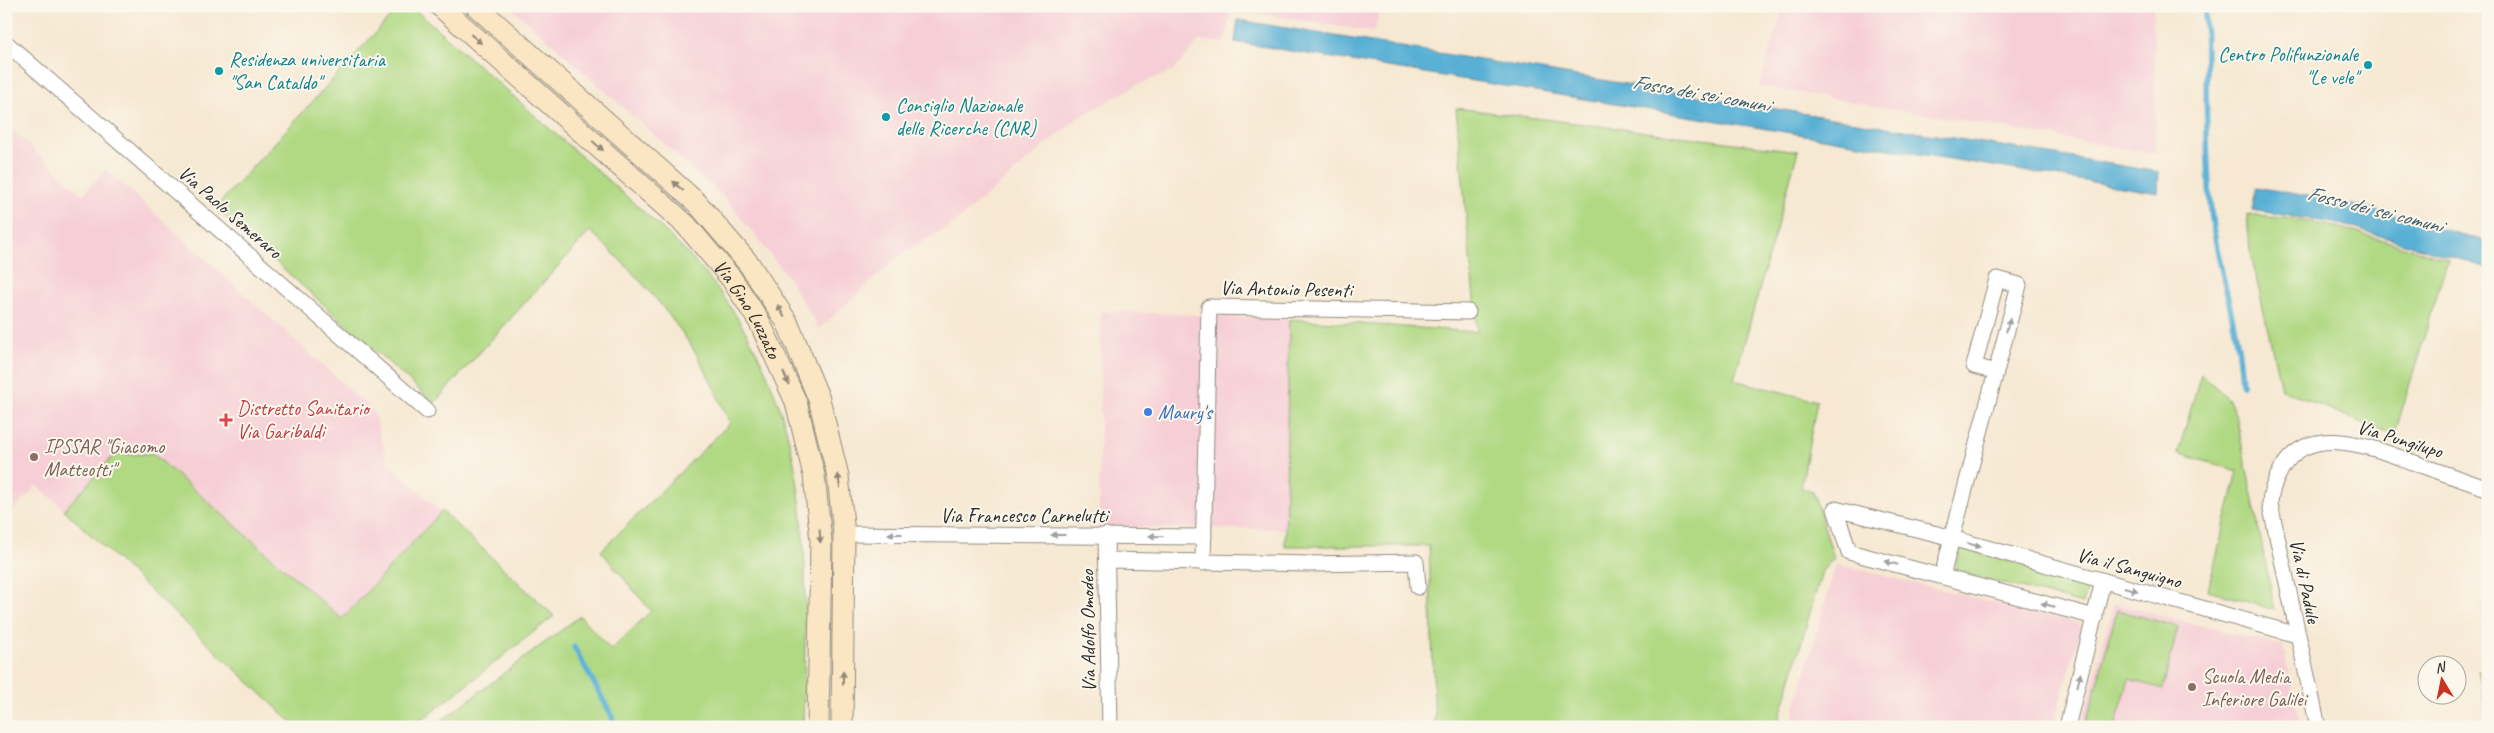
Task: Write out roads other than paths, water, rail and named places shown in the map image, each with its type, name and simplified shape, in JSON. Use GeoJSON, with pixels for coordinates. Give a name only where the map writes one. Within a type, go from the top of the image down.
{"type":"FeatureCollection","features":[{"type":"Feature","properties":{"kind":"main road","name":"Via Gino Luzzato"},"geometry":{"type":"LineString","coordinates":[[440,6],[686,225],[721,265],[759,321],[796,402],[814,474],[821,541],[818,727]]}},
{"type":"Feature","properties":{"kind":"main road","name":"Via Gino Luzzato"},"geometry":{"type":"LineString","coordinates":[[476,6],[697,203],[731,240],[765,285],[798,346],[822,408],[837,466],[844,534],[842,727]]}},
{"type":"Feature","properties":{"kind":"street","name":"Via Paolo Semeraro"},"geometry":{"type":"LineString","coordinates":[[6,43],[427,411]]}},
{"type":"Feature","properties":{"kind":"street"},"geometry":{"type":"LineString","coordinates":[[1942,576],[1952,539],[2019,285],[1997,279],[1974,366],[1996,372]]}},
{"type":"Feature","properties":{"kind":"street","name":"Via Antonio Pesenti"},"geometry":{"type":"LineString","coordinates":[[1203,563],[1209,307],[1468,312]]}},
{"type":"Feature","properties":{"kind":"street","name":"Via Pungilupo"},"geometry":{"type":"LineString","coordinates":[[2299,451],[2312,445],[2332,441],[2361,445],[2488,489]]}},
{"type":"Feature","properties":{"kind":"street","name":"Via di Padule"},"geometry":{"type":"LineString","coordinates":[[2299,451],[2288,460],[2277,477],[2270,496],[2270,504],[2318,727]]}},
{"type":"Feature","properties":{"kind":"street","name":"Via il Sanguigno"},"geometry":{"type":"LineString","coordinates":[[2095,618],[1849,552],[1836,509],[1952,539],[2297,635]]}},
{"type":"Feature","properties":{"kind":"street","name":"Via Francesco Carnelutti"},"geometry":{"type":"LineString","coordinates":[[844,534],[1204,537]]}},
{"type":"Feature","properties":{"kind":"street","name":"Via Adolfo Omodeo"},"geometry":{"type":"LineString","coordinates":[[1106,535],[1110,727]]}},
{"type":"Feature","properties":{"kind":"street"},"geometry":{"type":"LineString","coordinates":[[1107,560],[1203,563],[1416,562],[1418,587]]}},
{"type":"Feature","properties":{"kind":"street"},"geometry":{"type":"LineString","coordinates":[[2067,727],[2103,581]]}},
{"type":"Feature","properties":{"kind":"water"},"geometry":{"type":"Polygon","coordinates":[[[1238,20],[2159,172],[2158,193],[1235,42],[1238,20]]]}},
{"type":"Feature","properties":{"kind":"water"},"geometry":{"type":"Polygon","coordinates":[[[2256,187],[2358,205],[2488,242],[2488,268],[2340,224],[2252,210],[2256,187]]]}},
{"type":"Feature","properties":{"kind":"waterway"},"geometry":{"type":"LineString","coordinates":[[2205,6],[2210,201],[2217,247],[2232,315],[2242,385]]}},
{"type":"Feature","properties":{"kind":"waterway"},"geometry":{"type":"LineString","coordinates":[[574,647],[611,714],[615,727]]}},
{"type":"Feature","properties":{"kind":"place","name":"Centro Polifunzionale \"Le vele\""},"geometry":{"type":"Point","coordinates":[2368,65]}},
{"type":"Feature","properties":{"kind":"place","name":"Residenza universitaria \"San Cataldo\""},"geometry":{"type":"Point","coordinates":[219,71]}},
{"type":"Feature","properties":{"kind":"place","name":"Consiglio Nazionale delle Ricerche (CNR)"},"geometry":{"type":"Point","coordinates":[886,117]}},
{"type":"Feature","properties":{"kind":"place","name":"Maury's"},"geometry":{"type":"Point","coordinates":[1148,412]}},
{"type":"Feature","properties":{"kind":"place","name":"Distretto Sanitario Via Garibaldi"},"geometry":{"type":"Point","coordinates":[226,420]}},
{"type":"Feature","properties":{"kind":"place","name":"IPSSAR \"Giacomo Matteotti\""},"geometry":{"type":"Point","coordinates":[34,457]}},
{"type":"Feature","properties":{"kind":"place","name":"Scuola Media Inferiore Galilei"},"geometry":{"type":"Point","coordinates":[2192,687]}},
{"type":"Feature","properties":{"kind":"water label","name":"Fosso dei sei comuni"},"geometry":{"type":"Point","coordinates":[1701,93]}},
{"type":"Feature","properties":{"kind":"water label","name":"Fosso dei sei comuni"},"geometry":{"type":"Point","coordinates":[2375,209]}}]}
